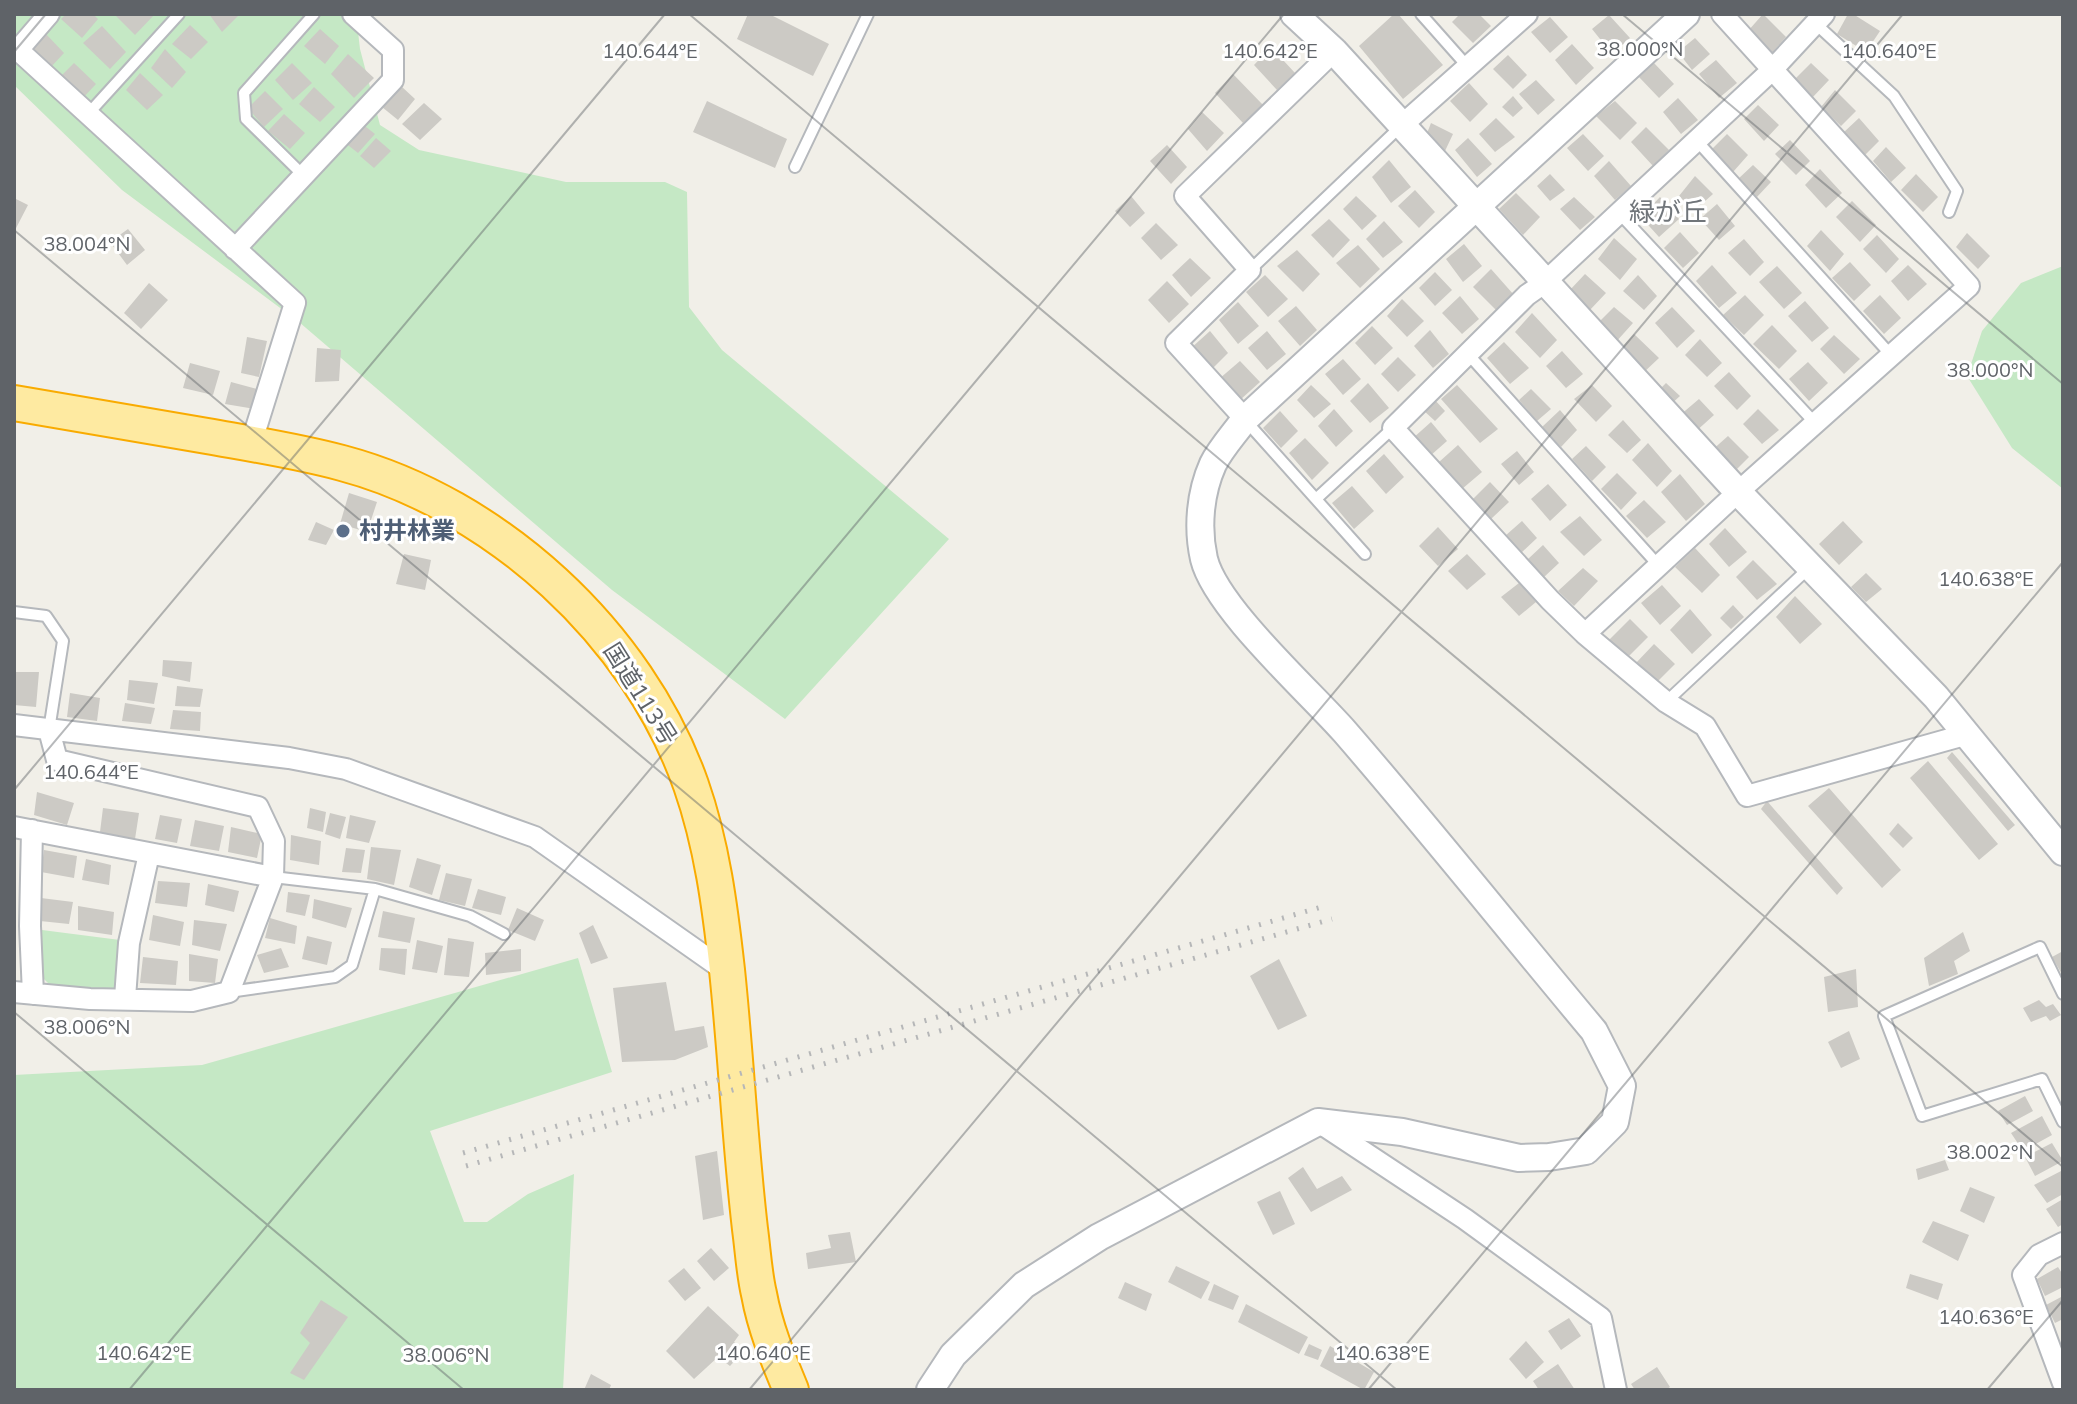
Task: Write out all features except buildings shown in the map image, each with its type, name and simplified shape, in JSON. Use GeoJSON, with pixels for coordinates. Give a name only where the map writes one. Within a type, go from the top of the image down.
{"type":"FeatureCollection","features":[{"type":"Feature","properties":{"kind":"highway","name":"国道113号"},"geometry":{"type":"LineString","coordinates":[[14,403],[343,463],[424,494],[488,530],[522,555],[580,609],[630,671],[674,746],[690,783],[712,860],[727,972],[745,1183],[759,1295],[773,1346],[791,1390]]}},
{"type":"Feature","properties":{"kind":"street"},"geometry":{"type":"LineString","coordinates":[[49,14],[18,50],[295,303],[251,444]]}},
{"type":"Feature","properties":{"kind":"street"},"geometry":{"type":"LineString","coordinates":[[235,249],[393,80],[393,50],[353,14]]}},
{"type":"Feature","properties":{"kind":"street"},"geometry":{"type":"LineString","coordinates":[[1294,14],[1334,51],[1738,492],[1936,697],[2063,852]]}},
{"type":"Feature","properties":{"kind":"street"},"geometry":{"type":"LineString","coordinates":[[1401,126],[1527,14]]}},
{"type":"Feature","properties":{"kind":"street"},"geometry":{"type":"LineString","coordinates":[[930,1390],[953,1355],[1024,1285],[1099,1237],[1318,1122],[1402,1132],[1519,1158],[1586,1151],[1615,1122],[1622,1086],[1594,1031],[1345,731],[1249,628],[1213,584],[1204,560],[1199,527],[1214,463],[1245,419],[1686,14]]}},
{"type":"Feature","properties":{"kind":"street"},"geometry":{"type":"LineString","coordinates":[[1585,634],[1738,492],[1969,286],[1722,14]]}},
{"type":"Feature","properties":{"kind":"street"},"geometry":{"type":"LineString","coordinates":[[1820,19],[1771,71],[1544,283],[1527,295],[1393,428],[1550,600],[1585,634],[1666,702],[1705,726],[1747,796],[1968,734]]}},
{"type":"Feature","properties":{"kind":"street"},"geometry":{"type":"LineString","coordinates":[[1245,419],[1176,343],[1250,270],[1185,196],[1334,51]]}},
{"type":"Feature","properties":{"kind":"street"},"geometry":{"type":"LineString","coordinates":[[14,725],[289,758],[361,774],[535,837],[727,972]]}},
{"type":"Feature","properties":{"kind":"street"},"geometry":{"type":"LineString","coordinates":[[49,730],[57,760],[258,807],[274,841],[273,877],[229,992],[192,1001],[90,999],[23,993],[30,926],[23,829],[273,877]]}},
{"type":"Feature","properties":{"kind":"street"},"geometry":{"type":"LineString","coordinates":[[125,998],[129,943],[149,854]]}},
{"type":"Feature","properties":{"kind":"street"},"geometry":{"type":"LineString","coordinates":[[1318,1122],[1465,1219],[1601,1318],[1616,1390]]}},
{"type":"Feature","properties":{"kind":"street"},"geometry":{"type":"LineString","coordinates":[[2063,1243],[2039,1255],[2023,1275],[2057,1348],[2063,1383]]}},
{"type":"Feature","properties":{"kind":"lane"},"geometry":{"type":"LineString","coordinates":[[88,114],[179,14]]}},
{"type":"Feature","properties":{"kind":"lane"},"geometry":{"type":"LineString","coordinates":[[304,176],[246,119],[244,93],[314,14]]}},
{"type":"Feature","properties":{"kind":"lane"},"geometry":{"type":"LineString","coordinates":[[795,167],[868,14]]}},
{"type":"Feature","properties":{"kind":"lane"},"geometry":{"type":"LineString","coordinates":[[1421,14],[1468,67]]}},
{"type":"Feature","properties":{"kind":"lane"},"geometry":{"type":"LineString","coordinates":[[1820,19],[1894,96],[1957,191],[1949,212]]}},
{"type":"Feature","properties":{"kind":"lane"},"geometry":{"type":"LineString","coordinates":[[1250,270],[1401,126]]}},
{"type":"Feature","properties":{"kind":"lane"},"geometry":{"type":"LineString","coordinates":[[1697,141],[1891,355]]}},
{"type":"Feature","properties":{"kind":"lane"},"geometry":{"type":"LineString","coordinates":[[1619,213],[1815,423]]}},
{"type":"Feature","properties":{"kind":"lane"},"geometry":{"type":"LineString","coordinates":[[1468,354],[1659,566]]}},
{"type":"Feature","properties":{"kind":"lane"},"geometry":{"type":"LineString","coordinates":[[1245,419],[1365,554]]}},
{"type":"Feature","properties":{"kind":"lane"},"geometry":{"type":"LineString","coordinates":[[1316,499],[1393,428]]}},
{"type":"Feature","properties":{"kind":"lane"},"geometry":{"type":"LineString","coordinates":[[1666,702],[1810,567]]}},
{"type":"Feature","properties":{"kind":"lane"},"geometry":{"type":"LineString","coordinates":[[14,612],[46,616],[63,641],[49,730]]}},
{"type":"Feature","properties":{"kind":"lane"},"geometry":{"type":"LineString","coordinates":[[273,877],[375,889],[470,916],[504,934]]}},
{"type":"Feature","properties":{"kind":"lane"},"geometry":{"type":"LineString","coordinates":[[229,992],[335,977],[352,965],[375,889]]}},
{"type":"Feature","properties":{"kind":"lane"},"geometry":{"type":"LineString","coordinates":[[2063,994],[2040,947],[1884,1016],[1922,1116],[2042,1079],[2063,1122]]}},
{"type":"Feature","properties":{"kind":"green space"},"geometry":{"type":"Polygon","coordinates":[[[14,14],[356,14],[360,49],[380,125],[419,150],[566,182],[665,182],[687,192],[689,307],[722,350],[949,539],[785,719],[612,590],[299,322],[122,190],[14,85],[14,14]]]}},
{"type":"Feature","properties":{"kind":"green space"},"geometry":{"type":"Polygon","coordinates":[[[2063,266],[2063,489],[2012,448],[1967,376],[1982,331],[2021,283],[2063,266]]]}},
{"type":"Feature","properties":{"kind":"green space"},"geometry":{"type":"Polygon","coordinates":[[[42,930],[120,940],[120,979],[112,992],[51,986],[39,974],[42,930]]]}},
{"type":"Feature","properties":{"kind":"green space"},"geometry":{"type":"Polygon","coordinates":[[[578,958],[612,1072],[430,1131],[464,1222],[487,1222],[528,1194],[574,1174],[563,1390],[14,1390],[14,1075],[202,1065],[578,958]]]}},
{"type":"Feature","properties":{"kind":"railway"},"geometry":{"type":"LineString","coordinates":[[463,1153],[1325,906]]}},
{"type":"Feature","properties":{"kind":"railway"},"geometry":{"type":"LineString","coordinates":[[466,1166],[1332,919]]}},
{"type":"Feature","properties":{"kind":"place","name":"村井林業"},"geometry":{"type":"Point","coordinates":[343,531]}},
{"type":"Feature","properties":{"kind":"district","name":"緑が丘"},"geometry":{"type":"Point","coordinates":[1668,212]}}]}
